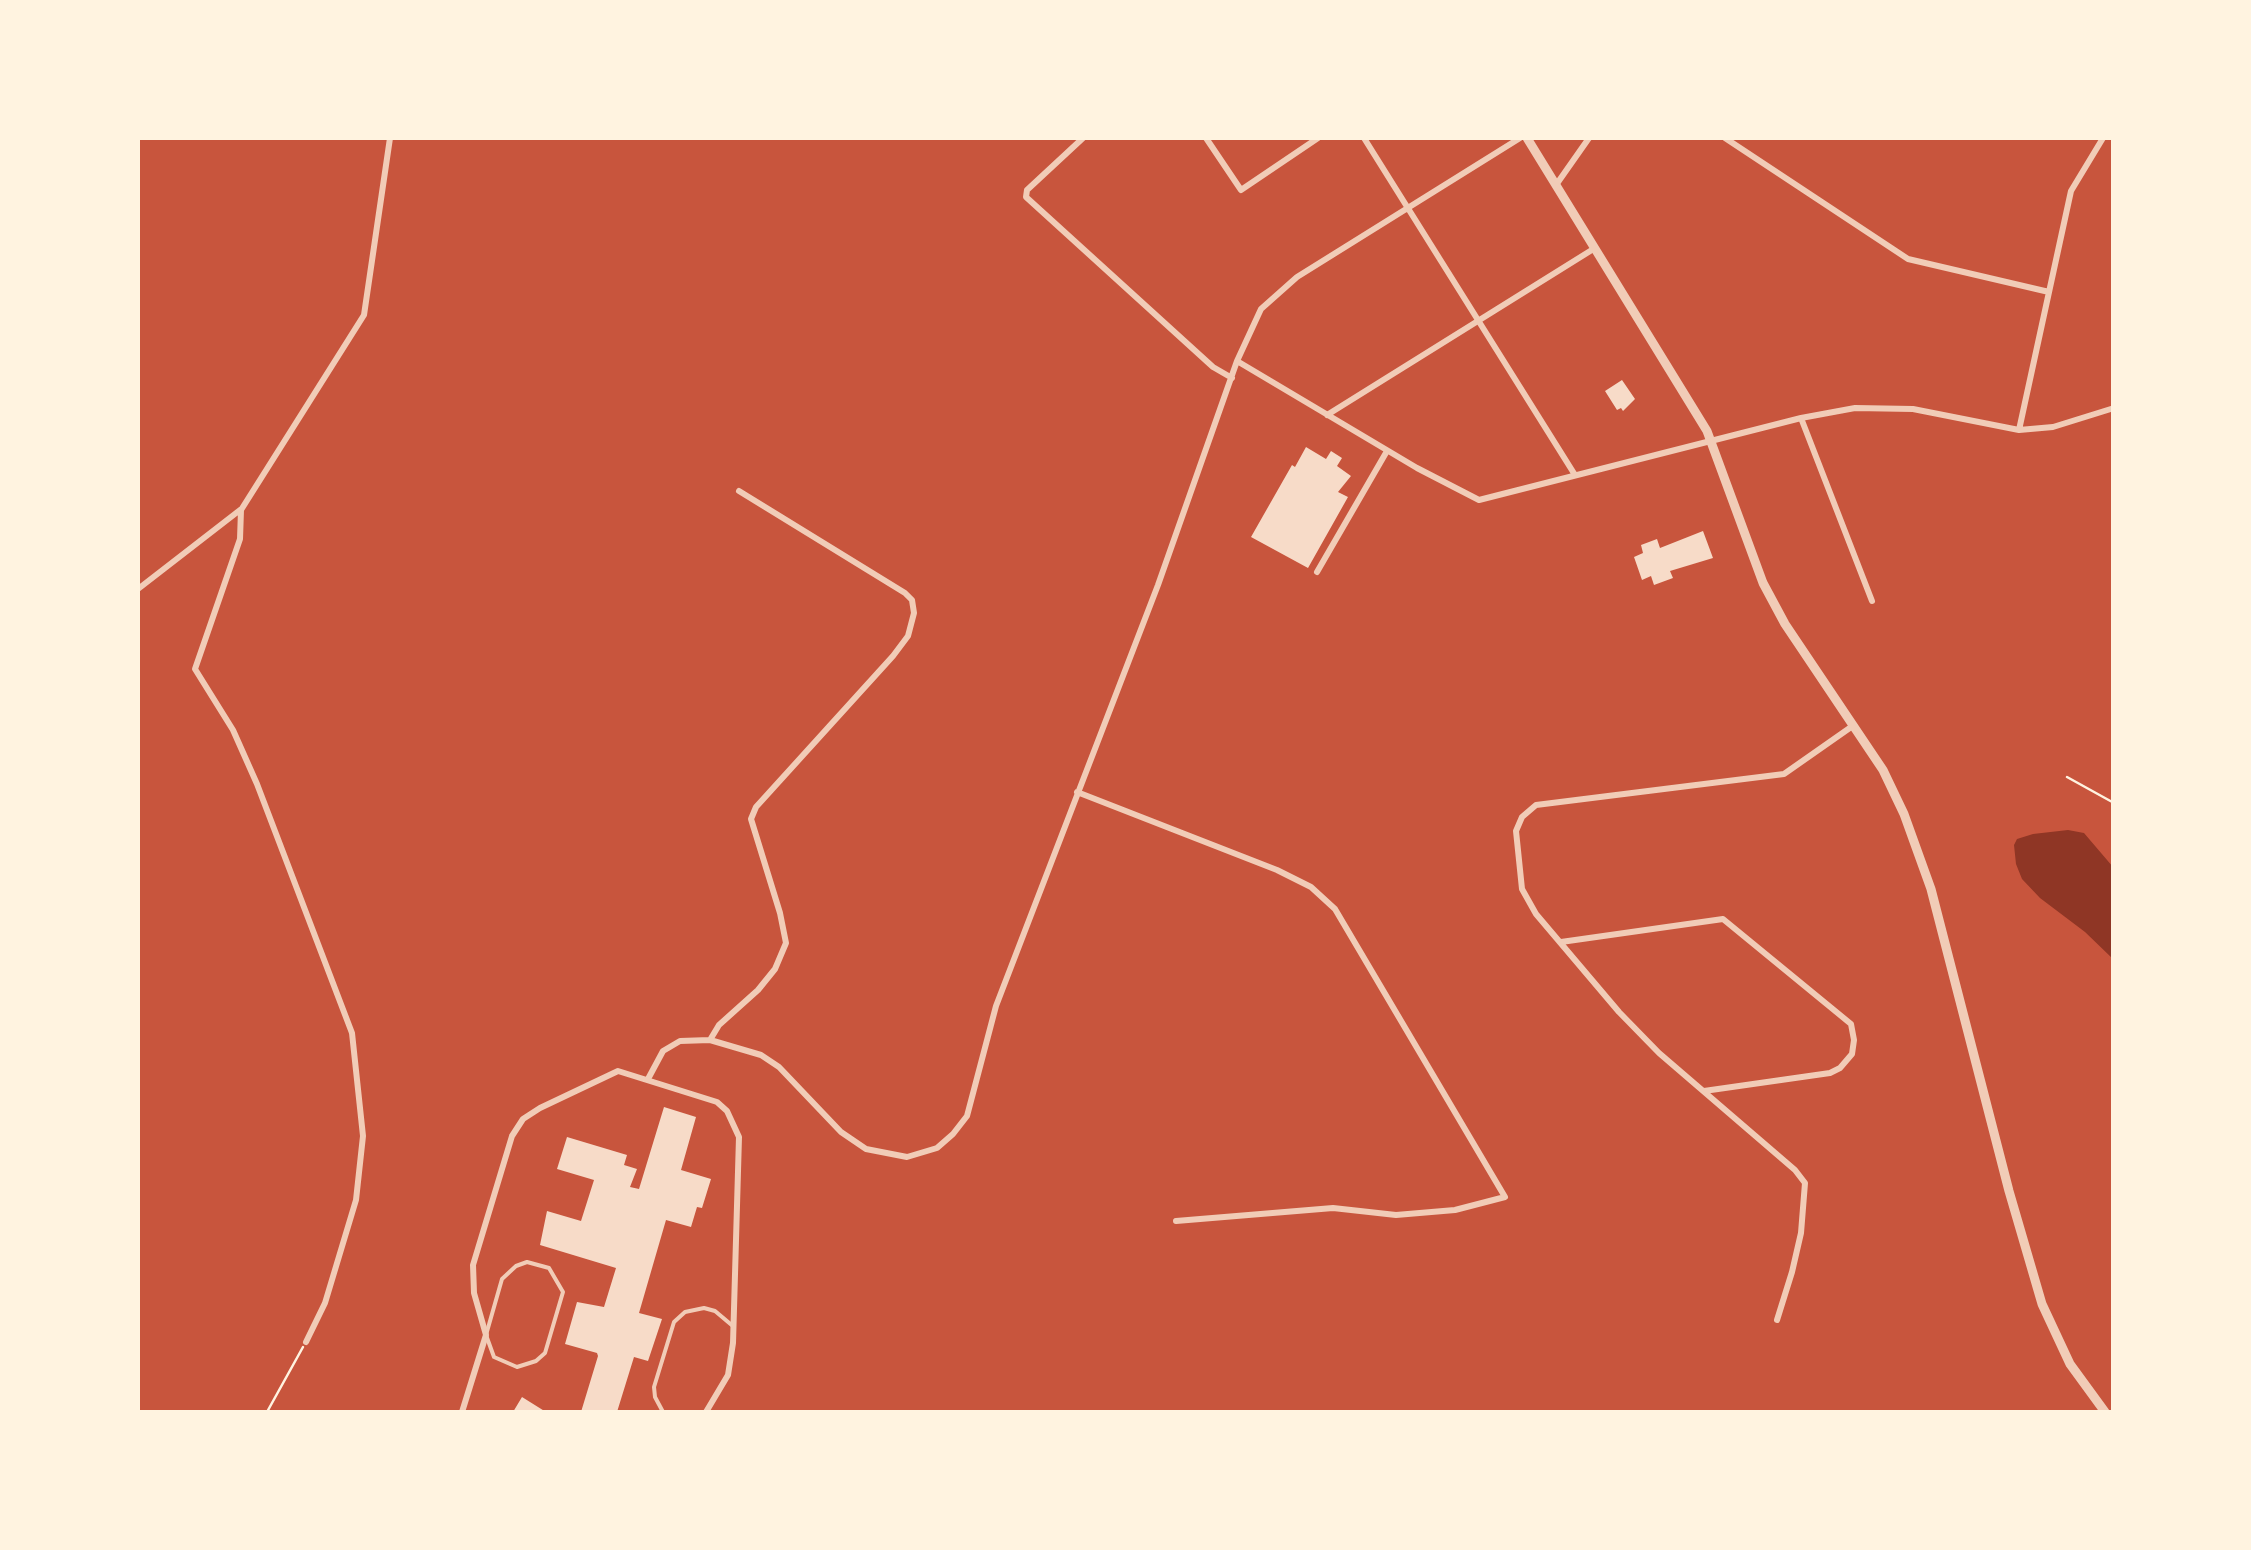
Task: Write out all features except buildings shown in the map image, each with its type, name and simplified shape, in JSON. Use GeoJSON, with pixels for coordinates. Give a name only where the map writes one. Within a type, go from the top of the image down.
{"type":"FeatureCollection","features":[{"type":"Feature","properties":{"kind":"street"},"geometry":{"type":"LineString","coordinates":[[138,589],[241,510],[364,315],[390,138]]}},
{"type":"Feature","properties":{"kind":"street"},"geometry":{"type":"LineString","coordinates":[[1083,138],[1027,190],[1026,197],[1213,368],[1232,378]]}},
{"type":"Feature","properties":{"kind":"street"},"geometry":{"type":"LineString","coordinates":[[1206,138],[1241,190],[1318,138]]}},
{"type":"Feature","properties":{"kind":"street"},"geometry":{"type":"LineString","coordinates":[[1364,138],[1575,475]]}},
{"type":"Feature","properties":{"kind":"street"},"geometry":{"type":"LineString","coordinates":[[648,1078],[663,1051],[680,1042],[710,1040],[762,1055],[779,1067],[842,1132],[866,1149],[907,1156],[936,1148],[968,1116],[996,1006],[1158,585],[1252,326],[1273,296],[1406,206],[1523,138],[1556,185],[1711,440],[1763,583],[1883,770],[1904,814],[1926,874],[2042,1304],[2070,1364],[2105,1412]]}},
{"type":"Feature","properties":{"kind":"street"},"geometry":{"type":"LineString","coordinates":[[1556,185],[1589,138]]}},
{"type":"Feature","properties":{"kind":"street"},"geometry":{"type":"LineString","coordinates":[[1725,138],[1908,260],[2049,292]]}},
{"type":"Feature","properties":{"kind":"street"},"geometry":{"type":"LineString","coordinates":[[2020,430],[2071,190],[2103,138]]}},
{"type":"Feature","properties":{"kind":"street"},"geometry":{"type":"LineString","coordinates":[[1328,415],[1595,248]]}},
{"type":"Feature","properties":{"kind":"street"},"geometry":{"type":"LineString","coordinates":[[1237,361],[1416,468],[1479,500],[1711,440],[1855,408],[1913,409],[2020,430],[2053,427],[2114,408]]}},
{"type":"Feature","properties":{"kind":"street"},"geometry":{"type":"LineString","coordinates":[[1801,418],[1872,601]]}},
{"type":"Feature","properties":{"kind":"street"},"geometry":{"type":"LineString","coordinates":[[1316,572],[1387,451]]}},
{"type":"Feature","properties":{"kind":"street"},"geometry":{"type":"LineString","coordinates":[[710,1040],[719,1025],[776,969],[786,943],[752,820],[756,807],[893,656],[908,636],[914,614],[912,600],[905,593],[739,491]]}},
{"type":"Feature","properties":{"kind":"street"},"geometry":{"type":"LineString","coordinates":[[241,510],[240,539],[195,669],[233,730],[257,784],[352,1033],[363,1136],[351,1216],[325,1303],[306,1342]]}},
{"type":"Feature","properties":{"kind":"street"},"geometry":{"type":"LineString","coordinates":[[1777,1320],[1792,1272],[1806,1183],[1632,1026],[1536,914],[1522,889],[1516,831],[1522,817],[1536,804],[1784,774],[1854,725]]}},
{"type":"Feature","properties":{"kind":"street"},"geometry":{"type":"LineString","coordinates":[[1077,792],[1278,870],[1311,887],[1335,909],[1505,1197],[1454,1210],[1396,1216],[1334,1208],[1176,1221]]}},
{"type":"Feature","properties":{"kind":"street"},"geometry":{"type":"LineString","coordinates":[[1560,942],[1723,919],[1851,1024],[1852,1054],[1830,1073],[1704,1091]]}},
{"type":"Feature","properties":{"kind":"street"},"geometry":{"type":"LineString","coordinates":[[462,1412],[486,1334],[474,1294],[473,1264],[512,1136],[524,1119],[540,1108],[618,1071],[716,1102],[727,1111],[739,1137],[734,1327],[728,1375],[706,1412]]}},
{"type":"Feature","properties":{"kind":"lane"},"geometry":{"type":"LineString","coordinates":[[527,1262],[548,1268],[563,1292],[545,1353],[526,1366],[505,1364],[489,1348],[486,1334],[506,1272],[527,1262]]}},
{"type":"Feature","properties":{"kind":"lane"},"geometry":{"type":"LineString","coordinates":[[663,1412],[654,1397],[654,1387],[674,1322],[685,1312],[704,1308],[734,1327]]}},
{"type":"Feature","properties":{"kind":"path"},"geometry":{"type":"LineString","coordinates":[[2067,777],[2114,803]]}},
{"type":"Feature","properties":{"kind":"path"},"geometry":{"type":"LineString","coordinates":[[267,1412],[306,1342]]}},
{"type":"Feature","properties":{"kind":"shaded area"},"geometry":{"type":"Polygon","coordinates":[[[2068,830],[2084,833],[2113,867],[2113,959],[2040,898],[2022,879],[2016,864],[2017,839],[2068,830]]]}}]}
